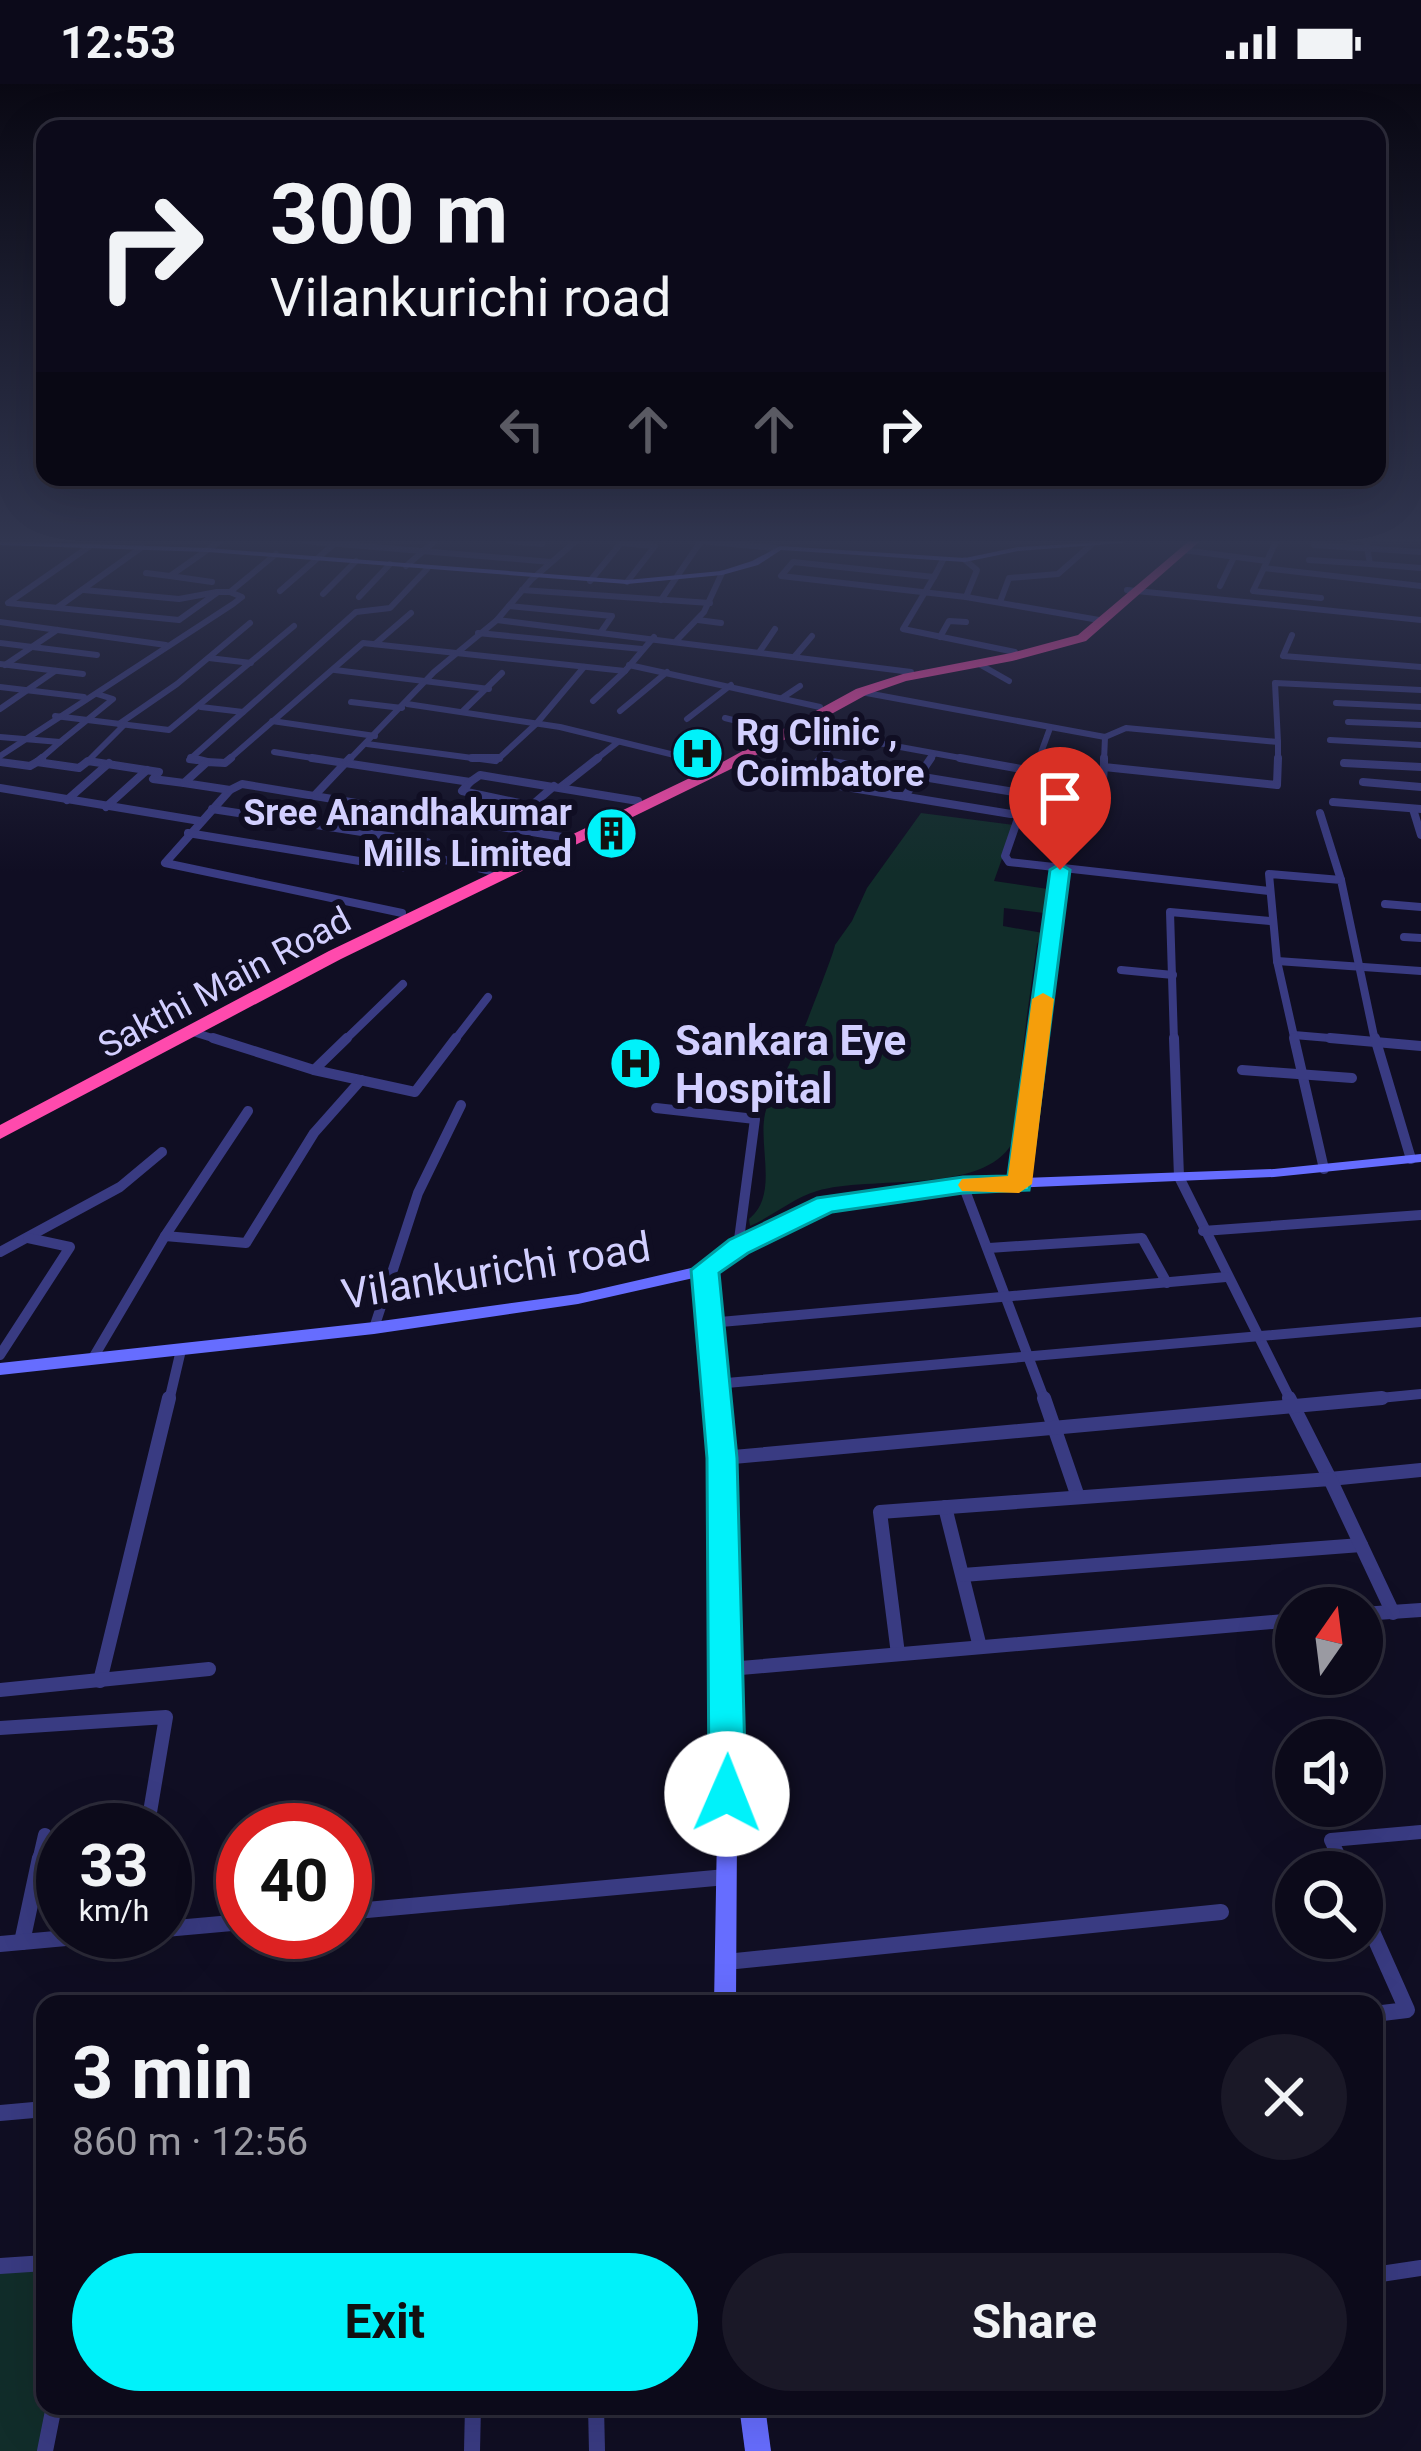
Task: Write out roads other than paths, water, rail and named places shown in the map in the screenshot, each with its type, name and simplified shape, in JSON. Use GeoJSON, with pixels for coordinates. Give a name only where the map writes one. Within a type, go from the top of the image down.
{"type":"FeatureCollection","features":[{"type":"Feature","properties":{"kind":"highway","name":"Sakthi Main Road"},"geometry":{"type":"LineString","coordinates":[[0,1129],[861,692],[903,678],[1029,651]]}},
{"type":"Feature","properties":{"kind":"highway"},"geometry":{"type":"LineString","coordinates":[[0,1129],[402,914],[722,762],[853,690],[911,672],[1015,652]]}},
{"type":"Feature","properties":{"kind":"street"},"geometry":{"type":"LineString","coordinates":[[68,651],[97,655]]}},
{"type":"Feature","properties":{"kind":"street"},"geometry":{"type":"LineString","coordinates":[[0,687],[84,697],[97,694],[157,651]]}},
{"type":"Feature","properties":{"kind":"street"},"geometry":{"type":"LineString","coordinates":[[37,762],[79,767],[122,724],[217,651]]}},
{"type":"Feature","properties":{"kind":"street"},"geometry":{"type":"LineString","coordinates":[[55,716],[169,730],[264,651]]}},
{"type":"Feature","properties":{"kind":"street"},"geometry":{"type":"LineString","coordinates":[[311,651],[190,760],[225,763],[354,651]]}},
{"type":"Feature","properties":{"kind":"street"},"geometry":{"type":"LineString","coordinates":[[435,651],[667,672],[820,707]]}},
{"type":"Feature","properties":{"kind":"street"},"geometry":{"type":"LineString","coordinates":[[315,795],[458,651]]}},
{"type":"Feature","properties":{"kind":"street"},"geometry":{"type":"LineString","coordinates":[[592,701],[640,651]]}},
{"type":"Feature","properties":{"kind":"street"},"geometry":{"type":"LineString","coordinates":[[769,651],[911,672]]}},
{"type":"Feature","properties":{"kind":"street"},"geometry":{"type":"LineString","coordinates":[[796,656],[799,651]]}},
{"type":"Feature","properties":{"kind":"street"},"geometry":{"type":"LineString","coordinates":[[1276,668],[1285,651]]}},
{"type":"Feature","properties":{"kind":"street"},"geometry":{"type":"LineString","coordinates":[[1283,656],[1421,668]]}},
{"type":"Feature","properties":{"kind":"street"},"geometry":{"type":"LineString","coordinates":[[209,658],[251,663]]}},
{"type":"Feature","properties":{"kind":"street"},"geometry":{"type":"LineString","coordinates":[[1339,661],[1341,676]]}},
{"type":"Feature","properties":{"kind":"street"},"geometry":{"type":"LineString","coordinates":[[2,664],[82,674]]}},
{"type":"Feature","properties":{"kind":"street"},"geometry":{"type":"LineString","coordinates":[[979,664],[1009,681]]}},
{"type":"Feature","properties":{"kind":"street"},"geometry":{"type":"LineString","coordinates":[[534,806],[461,791],[536,724],[584,667]]}},
{"type":"Feature","properties":{"kind":"street"},"geometry":{"type":"LineString","coordinates":[[334,670],[489,689]]}},
{"type":"Feature","properties":{"kind":"street"},"geometry":{"type":"LineString","coordinates":[[0,709],[55,671]]}},
{"type":"Feature","properties":{"kind":"street"},"geometry":{"type":"LineString","coordinates":[[620,712],[667,672]]}},
{"type":"Feature","properties":{"kind":"street"},"geometry":{"type":"LineString","coordinates":[[463,711],[502,673]]}},
{"type":"Feature","properties":{"kind":"street"},"geometry":{"type":"LineString","coordinates":[[1104,766],[1277,785],[1276,683],[1421,690]]}},
{"type":"Feature","properties":{"kind":"street"},"geometry":{"type":"LineString","coordinates":[[687,718],[731,685]]}},
{"type":"Feature","properties":{"kind":"street"},"geometry":{"type":"LineString","coordinates":[[782,698],[800,686]]}},
{"type":"Feature","properties":{"kind":"street"},"geometry":{"type":"LineString","coordinates":[[861,692],[1105,737],[1126,728],[1278,742]]}},
{"type":"Feature","properties":{"kind":"street"},"geometry":{"type":"LineString","coordinates":[[0,759],[30,766],[37,762],[113,699],[97,694]]}},
{"type":"Feature","properties":{"kind":"street"},"geometry":{"type":"LineString","coordinates":[[0,759],[84,697]]}},
{"type":"Feature","properties":{"kind":"street"},"geometry":{"type":"LineString","coordinates":[[351,701],[463,711],[722,762]]}},
{"type":"Feature","properties":{"kind":"street"},"geometry":{"type":"LineString","coordinates":[[1336,704],[1421,707]]}},
{"type":"Feature","properties":{"kind":"street"},"geometry":{"type":"LineString","coordinates":[[201,707],[243,712]]}},
{"type":"Feature","properties":{"kind":"street"},"geometry":{"type":"LineString","coordinates":[[725,718],[777,731]]}},
{"type":"Feature","properties":{"kind":"street"},"geometry":{"type":"LineString","coordinates":[[272,721],[375,736]]}},
{"type":"Feature","properties":{"kind":"street"},"geometry":{"type":"LineString","coordinates":[[1348,722],[1421,725]]}},
{"type":"Feature","properties":{"kind":"street"},"geometry":{"type":"LineString","coordinates":[[796,728],[1027,770]]}},
{"type":"Feature","properties":{"kind":"street"},"geometry":{"type":"LineString","coordinates":[[1050,728],[1005,856],[1017,865],[1269,891]]}},
{"type":"Feature","properties":{"kind":"street"},"geometry":{"type":"LineString","coordinates":[[0,737],[60,742]]}},
{"type":"Feature","properties":{"kind":"street"},"geometry":{"type":"LineString","coordinates":[[838,737],[803,780],[1011,814]]}},
{"type":"Feature","properties":{"kind":"street"},"geometry":{"type":"LineString","coordinates":[[1030,783],[1102,791],[1105,737]]}},
{"type":"Feature","properties":{"kind":"street"},"geometry":{"type":"LineString","coordinates":[[1330,740],[1421,745]]}},
{"type":"Feature","properties":{"kind":"street"},"geometry":{"type":"LineString","coordinates":[[507,827],[618,742]]}},
{"type":"Feature","properties":{"kind":"street"},"geometry":{"type":"LineString","coordinates":[[367,744],[496,761]]}},
{"type":"Feature","properties":{"kind":"street"},"geometry":{"type":"LineString","coordinates":[[274,752],[470,782]]}},
{"type":"Feature","properties":{"kind":"street"},"geometry":{"type":"LineString","coordinates":[[905,796],[934,754]]}},
{"type":"Feature","properties":{"kind":"street"},"geometry":{"type":"LineString","coordinates":[[88,760],[159,772],[153,779],[230,790]]}},
{"type":"Feature","properties":{"kind":"street"},"geometry":{"type":"LineString","coordinates":[[820,760],[1020,793]]}},
{"type":"Feature","properties":{"kind":"street"},"geometry":{"type":"LineString","coordinates":[[184,783],[207,762]]}},
{"type":"Feature","properties":{"kind":"street"},"geometry":{"type":"LineString","coordinates":[[67,800],[109,763]]}},
{"type":"Feature","properties":{"kind":"street"},"geometry":{"type":"LineString","coordinates":[[1344,763],[1421,766]]}},
{"type":"Feature","properties":{"kind":"street"},"geometry":{"type":"LineString","coordinates":[[106,807],[147,770]]}},
{"type":"Feature","properties":{"kind":"street"},"geometry":{"type":"LineString","coordinates":[[480,775],[638,801]]}},
{"type":"Feature","properties":{"kind":"street"},"geometry":{"type":"LineString","coordinates":[[1363,782],[1421,787]]}},
{"type":"Feature","properties":{"kind":"street"},"geometry":{"type":"LineString","coordinates":[[402,914],[164,863],[212,808],[242,784],[562,837]]}},
{"type":"Feature","properties":{"kind":"street"},"geometry":{"type":"LineString","coordinates":[[0,788],[200,821]]}},
{"type":"Feature","properties":{"kind":"street"},"geometry":{"type":"LineString","coordinates":[[1334,802],[1417,809],[1421,835]]}},
{"type":"Feature","properties":{"kind":"street"},"geometry":{"type":"LineString","coordinates":[[188,833],[402,868],[427,842],[212,808]]}},
{"type":"Feature","properties":{"kind":"street"},"geometry":{"type":"LineString","coordinates":[[1320,813],[1341,880],[1384,1081],[1416,1158]]}},
{"type":"Feature","properties":{"kind":"street"},"geometry":{"type":"LineString","coordinates":[[416,853],[491,871]]}},
{"type":"Feature","properties":{"kind":"street"},"geometry":{"type":"LineString","coordinates":[[1019,1184],[1060,870]]}},
{"type":"Feature","properties":{"kind":"street"},"geometry":{"type":"LineString","coordinates":[[1324,1169],[1277,961],[1269,874],[1341,880]]}},
{"type":"Feature","properties":{"kind":"street"},"geometry":{"type":"LineString","coordinates":[[1385,904],[1421,907]]}},
{"type":"Feature","properties":{"kind":"street"},"geometry":{"type":"LineString","coordinates":[[1270,921],[1170,912],[1179,1177],[1393,1613]]}},
{"type":"Feature","properties":{"kind":"street"},"geometry":{"type":"LineString","coordinates":[[1403,937],[1421,938]]}},
{"type":"Feature","properties":{"kind":"street"},"geometry":{"type":"LineString","coordinates":[[1277,961],[1421,971]]}},
{"type":"Feature","properties":{"kind":"street"},"geometry":{"type":"LineString","coordinates":[[1121,970],[1173,975]]}},
{"type":"Feature","properties":{"kind":"street"},"geometry":{"type":"LineString","coordinates":[[314,1070],[403,984]]}},
{"type":"Feature","properties":{"kind":"street"},"geometry":{"type":"LineString","coordinates":[[193,1033],[314,1070],[415,1092],[488,997]]}},
{"type":"Feature","properties":{"kind":"street"},"geometry":{"type":"LineString","coordinates":[[1294,1036],[1421,1046]]}},
{"type":"Feature","properties":{"kind":"street"},"geometry":{"type":"LineString","coordinates":[[1242,1070],[1352,1078]]}},
{"type":"Feature","properties":{"kind":"street"},"geometry":{"type":"LineString","coordinates":[[165,1236],[246,1244],[314,1132],[361,1080]]}},
{"type":"Feature","properties":{"kind":"street"},"geometry":{"type":"LineString","coordinates":[[374,1328],[418,1193],[461,1105]]}},
{"type":"Feature","properties":{"kind":"street"},"geometry":{"type":"LineString","coordinates":[[656,1108],[755,1119],[739,1247]]}},
{"type":"Feature","properties":{"kind":"street"},"geometry":{"type":"LineString","coordinates":[[93,1358],[165,1236],[248,1111]]}},
{"type":"Feature","properties":{"kind":"street"},"geometry":{"type":"LineString","coordinates":[[0,1252],[120,1186],[162,1152]]}},
{"type":"Feature","properties":{"kind":"street","name":"Vilankurichi road"},"geometry":{"type":"LineString","coordinates":[[0,1369],[374,1328],[578,1299],[705,1270],[739,1247],[826,1204],[963,1185],[1274,1172],[1416,1158]]}},
{"type":"Feature","properties":{"kind":"street"},"geometry":{"type":"LineString","coordinates":[[963,1185],[1010,1298],[1077,1494]]}},
{"type":"Feature","properties":{"kind":"street"},"geometry":{"type":"LineString","coordinates":[[1203,1231],[1421,1215]]}},
{"type":"Feature","properties":{"kind":"street"},"geometry":{"type":"LineString","coordinates":[[0,1355],[70,1247],[28,1238]]}},
{"type":"Feature","properties":{"kind":"street"},"geometry":{"type":"LineString","coordinates":[[989,1248],[1142,1238],[1167,1283]]}},
{"type":"Feature","properties":{"kind":"street"},"geometry":{"type":"LineString","coordinates":[[705,1270],[722,1458],[729,1669],[725,1995]]}},
{"type":"Feature","properties":{"kind":"street"},"geometry":{"type":"LineString","coordinates":[[708,1323],[1226,1277]]}},
{"type":"Feature","properties":{"kind":"street"},"geometry":{"type":"LineString","coordinates":[[715,1384],[1421,1322]]}},
{"type":"Feature","properties":{"kind":"street"},"geometry":{"type":"LineString","coordinates":[[100,1681],[181,1350]]}},
{"type":"Feature","properties":{"kind":"street"},"geometry":{"type":"LineString","coordinates":[[722,1458],[1421,1394]]}},
{"type":"Feature","properties":{"kind":"street"},"geometry":{"type":"LineString","coordinates":[[898,1654],[880,1512],[1421,1470]]}},
{"type":"Feature","properties":{"kind":"street"},"geometry":{"type":"LineString","coordinates":[[945,1507],[980,1647]]}},
{"type":"Feature","properties":{"kind":"street"},"geometry":{"type":"LineString","coordinates":[[963,1575],[1361,1545]]}},
{"type":"Feature","properties":{"kind":"street"},"geometry":{"type":"LineString","coordinates":[[1383,1613],[1421,1610]]}},
{"type":"Feature","properties":{"kind":"street"},"geometry":{"type":"LineString","coordinates":[[729,1669],[1275,1622]]}},
{"type":"Feature","properties":{"kind":"street"},"geometry":{"type":"LineString","coordinates":[[0,1690],[209,1669]]}},
{"type":"Feature","properties":{"kind":"street"},"geometry":{"type":"LineString","coordinates":[[0,1728],[166,1717],[152,1803]]}},
{"type":"Feature","properties":{"kind":"street"},"geometry":{"type":"LineString","coordinates":[[1336,1851],[1331,1840],[1421,1832]]}},
{"type":"Feature","properties":{"kind":"street"},"geometry":{"type":"LineString","coordinates":[[22,1942],[36,1874]]}},
{"type":"Feature","properties":{"kind":"street"},"geometry":{"type":"LineString","coordinates":[[372,1910],[726,1877]]}},
{"type":"Feature","properties":{"kind":"street"},"geometry":{"type":"LineString","coordinates":[[726,1962],[1221,1912]]}},
{"type":"Feature","properties":{"kind":"street"},"geometry":{"type":"LineString","coordinates":[[0,1944],[36,1941]]}},
{"type":"Feature","properties":{"kind":"street"},"geometry":{"type":"LineString","coordinates":[[1383,1956],[1407,2010],[1383,2013]]}},
{"type":"Feature","properties":{"kind":"street"},"geometry":{"type":"LineString","coordinates":[[0,2113],[36,2110]]}},
{"type":"Feature","properties":{"kind":"street"},"geometry":{"type":"LineString","coordinates":[[0,2266],[36,2264]]}},
{"type":"Feature","properties":{"kind":"street"},"geometry":{"type":"LineString","coordinates":[[1383,2274],[1421,2269]]}},
{"type":"Feature","properties":{"kind":"street"},"geometry":{"type":"LineString","coordinates":[[45,2451],[52,2415]]}},
{"type":"Feature","properties":{"kind":"street"},"geometry":{"type":"LineString","coordinates":[[472,2451],[473,2415]]}},
{"type":"Feature","properties":{"kind":"street"},"geometry":{"type":"LineString","coordinates":[[596,2415],[597,2451]]}},
{"type":"Feature","properties":{"kind":"street"},"geometry":{"type":"LineString","coordinates":[[753,2415],[758,2451]]}},
{"type":"Feature","properties":{"kind":"place","name":"Rg Clinic , Coimbatore"},"geometry":{"type":"Point","coordinates":[697,753]}},
{"type":"Feature","properties":{"kind":"place","name":"Sree Anandhakumar Mills Limited"},"geometry":{"type":"Point","coordinates":[611,833]}},
{"type":"Feature","properties":{"kind":"place","name":"Sankara Eye Hospital"},"geometry":{"type":"Point","coordinates":[636,1064]}}]}
